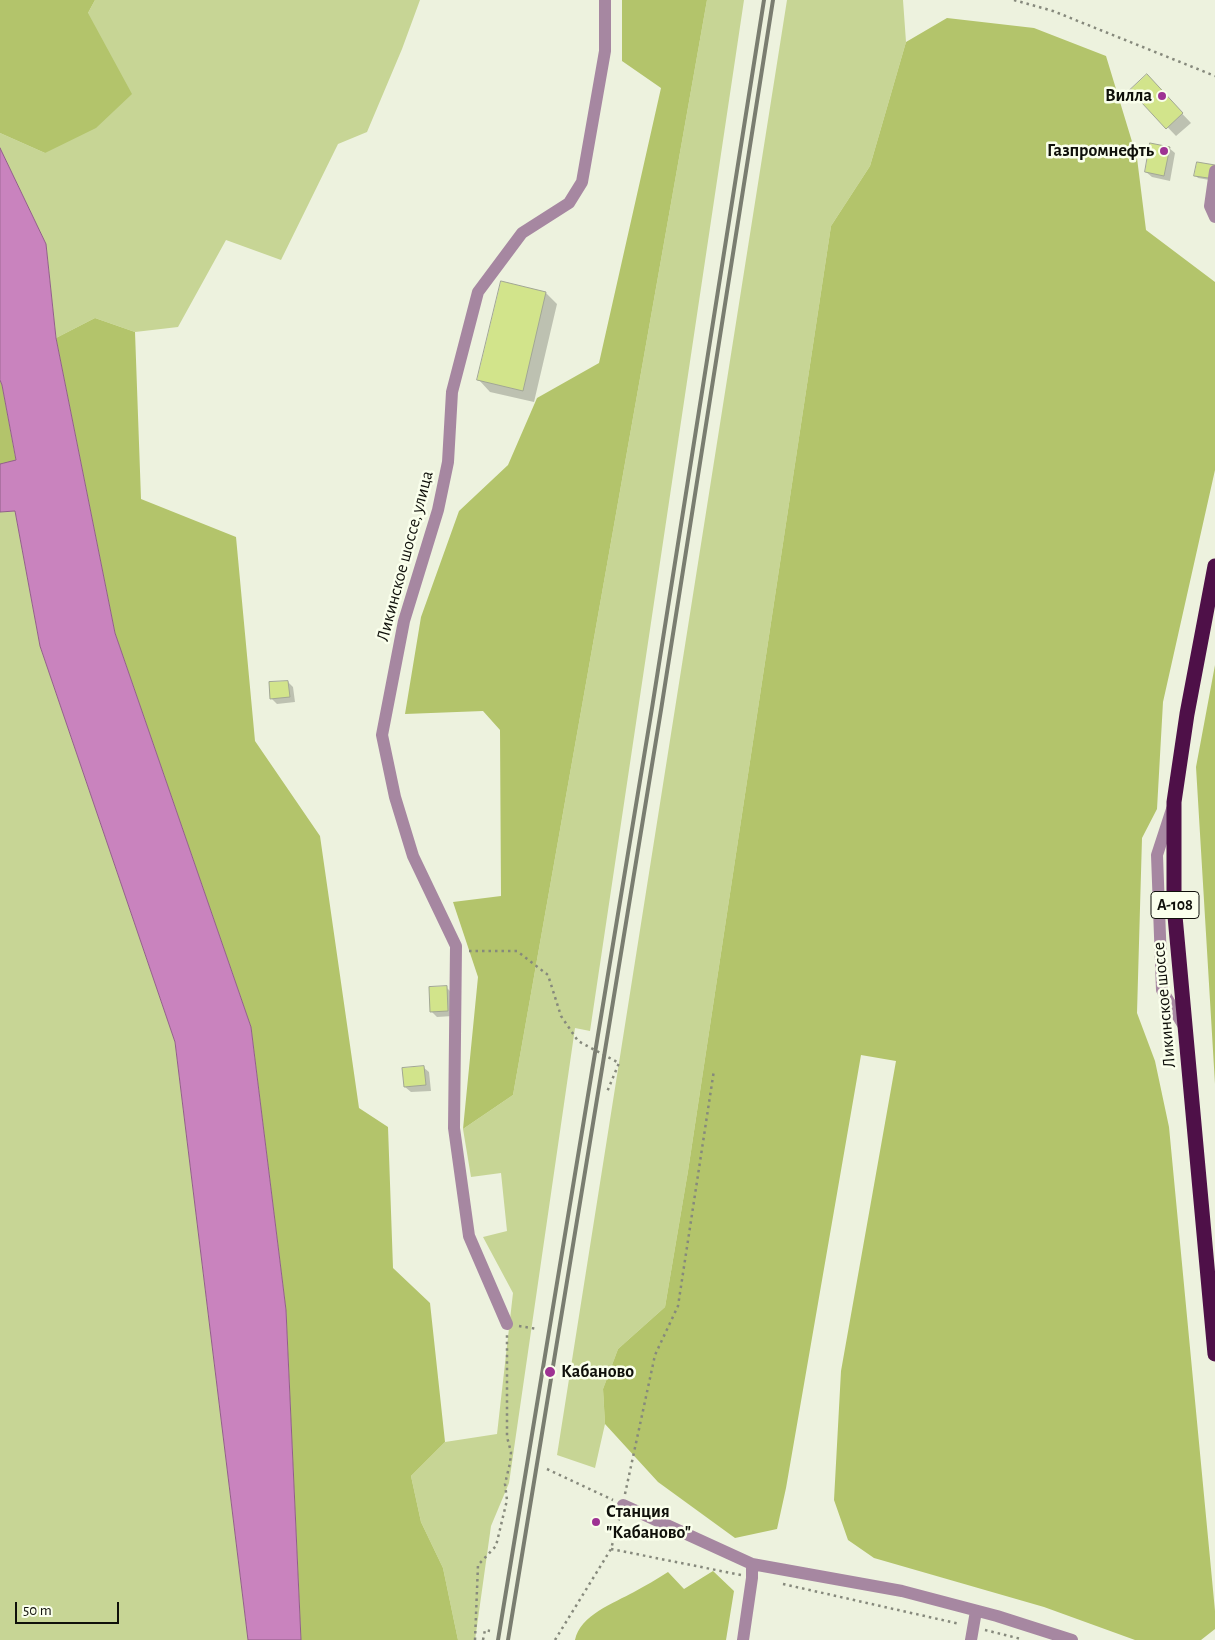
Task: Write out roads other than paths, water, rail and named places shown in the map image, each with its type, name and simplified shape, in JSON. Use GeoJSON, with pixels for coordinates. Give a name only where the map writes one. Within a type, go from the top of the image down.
{"type":"FeatureCollection","features":[{"type":"Feature","properties":{"kind":"highway","name":"Ликинское шоссе"},"geometry":{"type":"LineString","coordinates":[[1215,566],[1187,714],[1174,802],[1174,905],[1215,1354]]}},
{"type":"Feature","properties":{"kind":"street","name":"Ликинское шоссе, улица"},"geometry":{"type":"LineString","coordinates":[[507,1324],[470,1236],[454,1128],[456,946],[414,856],[395,798],[382,736],[404,621],[440,500],[448,462],[452,392],[478,292],[522,234],[569,202],[582,182],[605,51],[604,0]]}},
{"type":"Feature","properties":{"kind":"street"},"geometry":{"type":"LineString","coordinates":[[1215,171],[1210,206],[1215,217]]}},
{"type":"Feature","properties":{"kind":"street"},"geometry":{"type":"LineString","coordinates":[[623,1505],[752,1564],[902,1591],[1072,1640]]}},
{"type":"Feature","properties":{"kind":"street"},"geometry":{"type":"LineString","coordinates":[[743,1640],[752,1578],[752,1564]]}},
{"type":"Feature","properties":{"kind":"street"},"geometry":{"type":"LineString","coordinates":[[973,1634],[976,1611]]}},
{"type":"Feature","properties":{"kind":"railway"},"geometry":{"type":"LineString","coordinates":[[498,1640],[652,708],[764,0]]}},
{"type":"Feature","properties":{"kind":"railway"},"geometry":{"type":"LineString","coordinates":[[508,1640],[661,710],[773,0]]}},
{"type":"Feature","properties":{"kind":"place","name":"Вилла"},"geometry":{"type":"Point","coordinates":[1162,96]}},
{"type":"Feature","properties":{"kind":"place","name":"Газпромнефть"},"geometry":{"type":"Point","coordinates":[1164,151]}},
{"type":"Feature","properties":{"kind":"place","name":"Кабаново"},"geometry":{"type":"Point","coordinates":[550,1372]}},
{"type":"Feature","properties":{"kind":"place","name":"Станция \"Кабаново\""},"geometry":{"type":"Point","coordinates":[596,1522]}}]}
